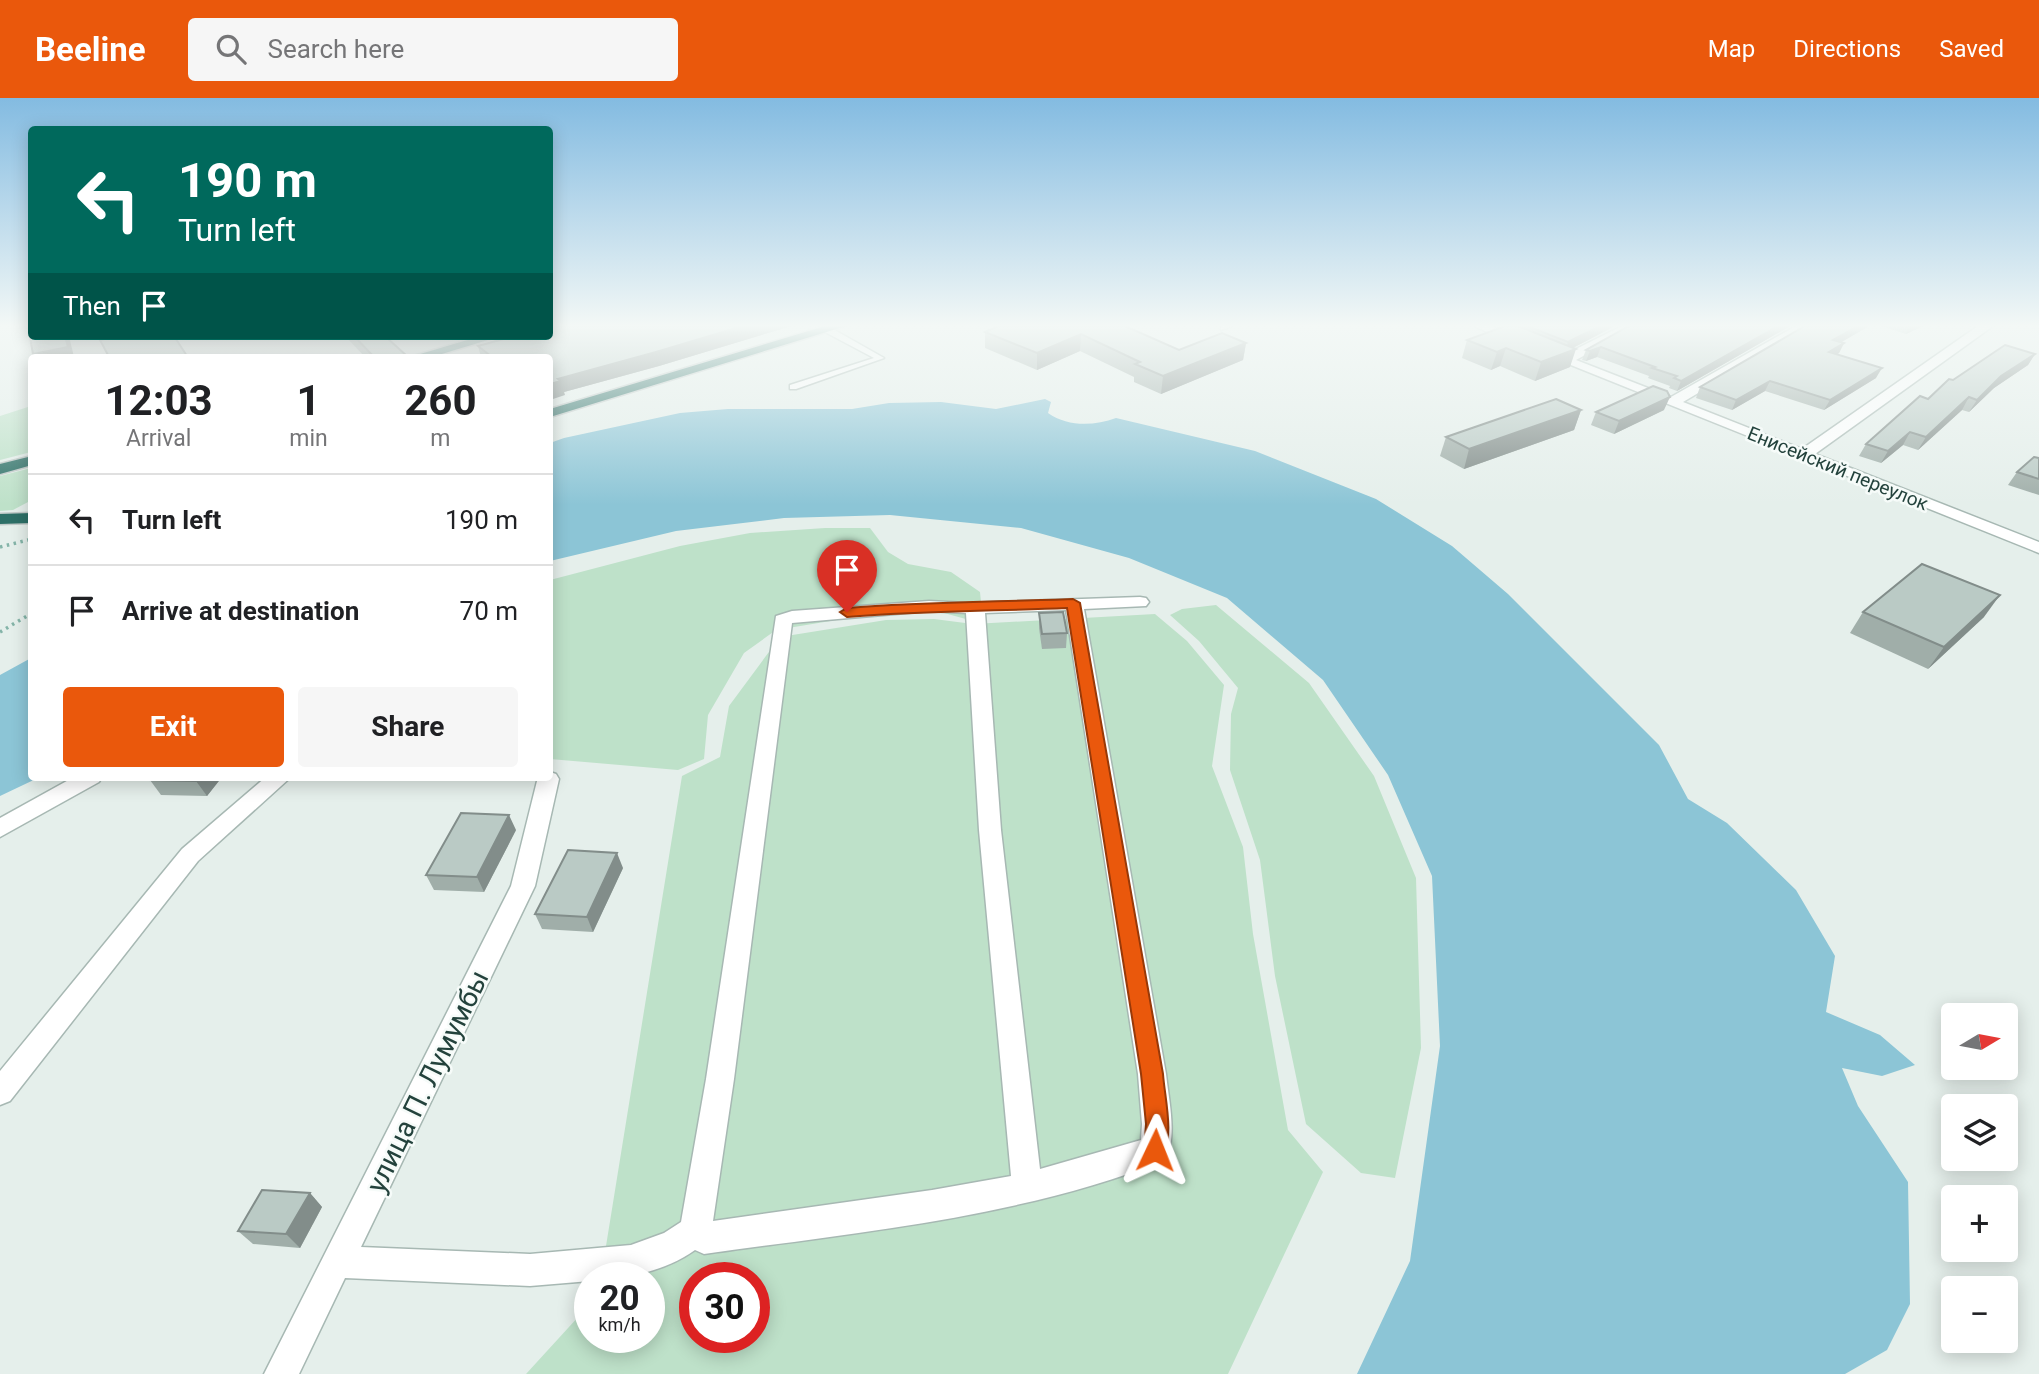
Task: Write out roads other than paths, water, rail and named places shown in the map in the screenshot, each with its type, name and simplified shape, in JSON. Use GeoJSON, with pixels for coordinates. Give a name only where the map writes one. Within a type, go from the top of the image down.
{"type":"FeatureCollection","features":[{"type":"Feature","properties":{"kind":"highway"},"geometry":{"type":"LineString","coordinates":[[553,412],[642,386]]}},
{"type":"Feature","properties":{"kind":"highway"},"geometry":{"type":"LineString","coordinates":[[0,469],[28,461]]}},
{"type":"Feature","properties":{"kind":"highway"},"geometry":{"type":"LineString","coordinates":[[0,519],[28,518]]}},
{"type":"Feature","properties":{"kind":"street","name":"Енисейский переулок"},"geometry":{"type":"LineString","coordinates":[[1631,386],[2038,547]]}},
{"type":"Feature","properties":{"kind":"street"},"geometry":{"type":"LineString","coordinates":[[1674,402],[1703,386]]}},
{"type":"Feature","properties":{"kind":"street"},"geometry":{"type":"LineString","coordinates":[[1805,454],[1902,386]]}},
{"type":"Feature","properties":{"kind":"street"},"geometry":{"type":"LineString","coordinates":[[1073,603],[1152,1074],[1157,1124],[1155,1150],[1124,1161],[969,1201],[705,1238],[696,1220],[720,1079],[783,620],[792,617],[929,606],[975,607],[1073,603],[1140,602]]}},
{"type":"Feature","properties":{"kind":"street"},"geometry":{"type":"LineString","coordinates":[[975,607],[990,830],[1027,1186]]}},
{"type":"Feature","properties":{"kind":"street"},"geometry":{"type":"LineString","coordinates":[[0,829],[85,781]]}},
{"type":"Feature","properties":{"kind":"street"},"geometry":{"type":"LineString","coordinates":[[0,1092],[190,855],[275,781]]}},
{"type":"Feature","properties":{"kind":"street","name":"улица П. Лумумбы"},"geometry":{"type":"LineString","coordinates":[[281,1374],[523,886],[548,781]]}},
{"type":"Feature","properties":{"kind":"street"},"geometry":{"type":"LineString","coordinates":[[337,1262],[530,1270],[631,1261],[673,1247],[699,1228]]}},
{"type":"Feature","properties":{"kind":"lane"},"geometry":{"type":"LineString","coordinates":[[793,387],[797,386]]}},
{"type":"Feature","properties":{"kind":"water"},"geometry":{"type":"Polygon","coordinates":[[[1045,399],[1051,402],[1048,413],[1064,421],[1090,424],[1116,418],[1255,451],[1376,499],[1452,546],[1508,594],[1659,745],[1688,799],[1727,823],[1796,890],[1835,956],[1826,1012],[1880,1035],[1915,1065],[1882,1076],[1842,1068],[1858,1106],[1908,1182],[1910,1304],[1887,1350],[1845,1374],[1357,1374],[1410,1261],[1440,1046],[1432,876],[1388,775],[1323,680],[1227,598],[1129,558],[1021,528],[890,515],[784,518],[676,531],[553,560],[553,442],[564,438],[680,413],[728,409],[852,409],[889,403],[941,402],[996,409],[1045,399]]]}},
{"type":"Feature","properties":{"kind":"water"},"geometry":{"type":"Polygon","coordinates":[[[28,660],[28,781],[32,781],[0,796],[0,675],[28,660]]]}}]}
